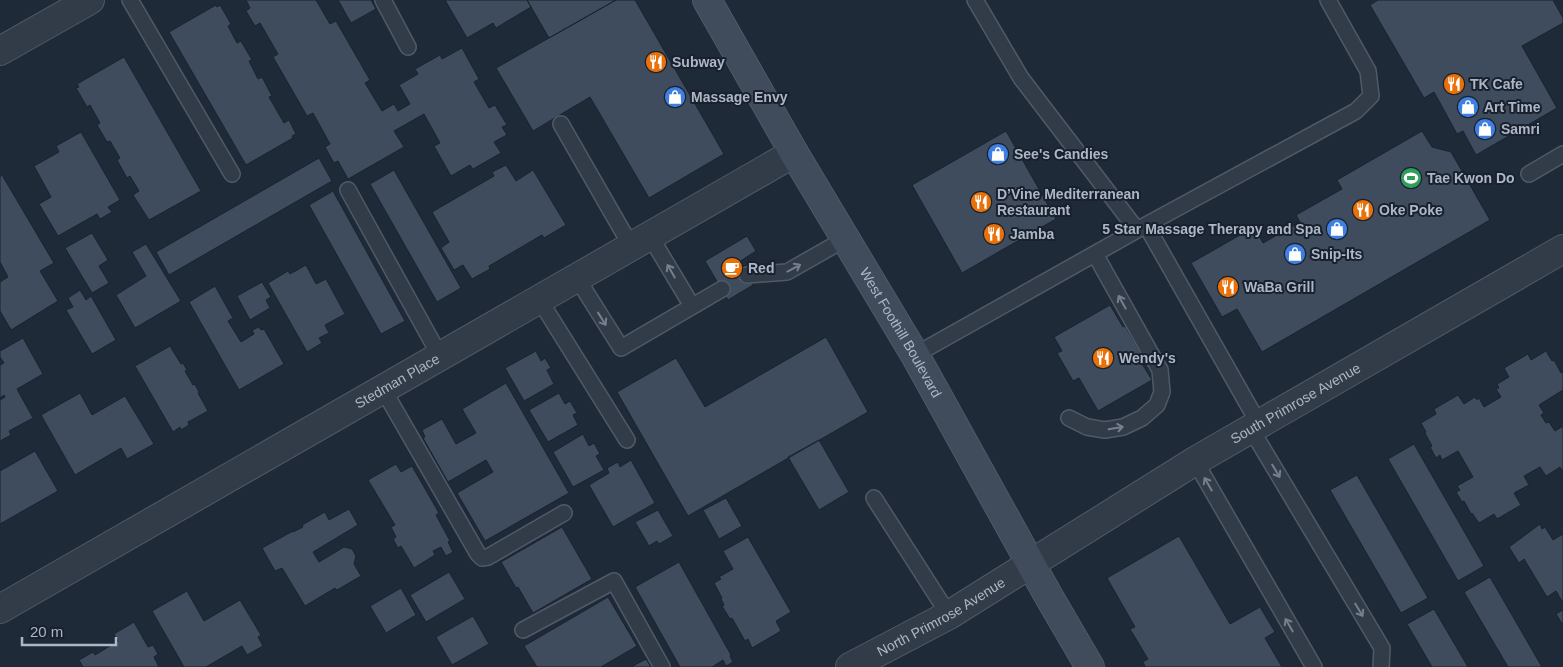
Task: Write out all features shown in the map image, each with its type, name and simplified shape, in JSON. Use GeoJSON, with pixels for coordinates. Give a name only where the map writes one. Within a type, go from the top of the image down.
{"type":"FeatureCollection","features":[{"type":"Feature","properties":{"kind":"main road","name":"West Foothill Boulevard"},"geometry":{"type":"LineString","coordinates":[[707,0],[794,153],[915,355],[1030,564],[1090,667]]}},
{"type":"Feature","properties":{"kind":"street"},"geometry":{"type":"LineString","coordinates":[[0,51],[90,0]]}},
{"type":"Feature","properties":{"kind":"street","name":"Stedman Place"},"geometry":{"type":"LineString","coordinates":[[0,609],[794,153]]}},
{"type":"Feature","properties":{"kind":"street","name":"South Primrose Avenue"},"geometry":{"type":"LineString","coordinates":[[1030,564],[1195,461],[1561,257]]}},
{"type":"Feature","properties":{"kind":"street","name":"North Primrose Avenue"},"geometry":{"type":"LineString","coordinates":[[850,667],[949,615],[1030,564]]}},
{"type":"Feature","properties":{"kind":"lane"},"geometry":{"type":"LineString","coordinates":[[130,0],[232,174]]}},
{"type":"Feature","properties":{"kind":"lane"},"geometry":{"type":"LineString","coordinates":[[383,0],[408,47]]}},
{"type":"Feature","properties":{"kind":"lane"},"geometry":{"type":"LineString","coordinates":[[975,0],[1021,78],[1141,228],[1382,648],[1381,667]]}},
{"type":"Feature","properties":{"kind":"lane"},"geometry":{"type":"LineString","coordinates":[[915,355],[1141,228],[1356,111],[1371,96],[1368,71],[1328,0]]}},
{"type":"Feature","properties":{"kind":"lane"},"geometry":{"type":"LineString","coordinates":[[561,124],[641,241],[692,306]]}},
{"type":"Feature","properties":{"kind":"lane"},"geometry":{"type":"LineString","coordinates":[[1529,174],[1563,154]]}},
{"type":"Feature","properties":{"kind":"lane"},"geometry":{"type":"LineString","coordinates":[[348,190],[440,356]]}},
{"type":"Feature","properties":{"kind":"lane"},"geometry":{"type":"LineString","coordinates":[[746,275],[788,272],[846,239]]}},
{"type":"Feature","properties":{"kind":"lane"},"geometry":{"type":"LineString","coordinates":[[1069,418],[1087,427],[1105,430],[1123,427],[1142,418],[1157,405],[1162,392],[1160,370],[1096,254]]}},
{"type":"Feature","properties":{"kind":"lane"},"geometry":{"type":"LineString","coordinates":[[576,278],[621,348],[722,289]]}},
{"type":"Feature","properties":{"kind":"lane"},"geometry":{"type":"LineString","coordinates":[[539,300],[627,440]]}},
{"type":"Feature","properties":{"kind":"lane"},"geometry":{"type":"LineString","coordinates":[[383,389],[482,558],[488,557],[564,512]]}},
{"type":"Feature","properties":{"kind":"lane"},"geometry":{"type":"LineString","coordinates":[[1195,461],[1314,667]]}},
{"type":"Feature","properties":{"kind":"lane"},"geometry":{"type":"LineString","coordinates":[[874,498],[949,615]]}},
{"type":"Feature","properties":{"kind":"lane"},"geometry":{"type":"LineString","coordinates":[[523,630],[614,581],[662,667]]}},
{"type":"Feature","properties":{"kind":"building"},"geometry":{"type":"Polygon","coordinates":[[[246,0],[316,0],[330,24],[336,21],[370,80],[365,83],[382,111],[394,104],[398,111],[410,104],[399,85],[418,74],[415,69],[440,55],[442,59],[462,48],[479,79],[474,82],[489,108],[495,105],[507,125],[502,127],[507,135],[494,142],[501,153],[473,169],[470,165],[451,176],[434,146],[440,143],[424,114],[394,131],[404,147],[348,179],[338,161],[334,163],[325,147],[330,144],[313,113],[307,116],[273,57],[278,54],[260,23],[255,26],[246,11],[250,8],[246,0]]]}},
{"type":"Feature","properties":{"kind":"building"},"geometry":{"type":"Polygon","coordinates":[[[338,0],[371,0],[376,9],[351,23],[338,0]]]}},
{"type":"Feature","properties":{"kind":"building"},"geometry":{"type":"Polygon","coordinates":[[[445,0],[527,0],[531,7],[496,28],[493,23],[467,38],[445,0]]]}},
{"type":"Feature","properties":{"kind":"building"},"geometry":{"type":"Polygon","coordinates":[[[527,0],[616,0],[549,38],[527,0]]]}},
{"type":"Feature","properties":{"kind":"building"},"geometry":{"type":"Polygon","coordinates":[[[616,0],[635,0],[724,154],[649,198],[590,97],[533,131],[496,68],[616,0]]]}},
{"type":"Feature","properties":{"kind":"building"},"geometry":{"type":"Polygon","coordinates":[[[1378,0],[1553,0],[1563,18],[1563,23],[1522,46],[1557,108],[1476,155],[1463,131],[1457,134],[1434,92],[1424,98],[1370,5],[1378,0]]]}},
{"type":"Feature","properties":{"kind":"building"},"geometry":{"type":"Polygon","coordinates":[[[216,5],[217,7],[220,5],[231,24],[228,26],[237,43],[241,41],[252,60],[249,61],[258,79],[262,77],[272,96],[269,97],[284,123],[289,120],[296,134],[292,136],[293,138],[246,165],[169,32],[216,5]]]}},
{"type":"Feature","properties":{"kind":"building"},"geometry":{"type":"Polygon","coordinates":[[[124,57],[201,191],[149,220],[133,195],[139,191],[130,176],[127,178],[117,160],[120,158],[110,141],[107,142],[97,125],[100,123],[90,105],[87,107],[76,88],[79,87],[77,84],[124,57]]]}},
{"type":"Feature","properties":{"kind":"building"},"geometry":{"type":"Polygon","coordinates":[[[1006,131],[1056,219],[962,273],[912,185],[1006,131]]]}},
{"type":"Feature","properties":{"kind":"building"},"geometry":{"type":"Polygon","coordinates":[[[1422,131],[1432,147],[1451,152],[1490,220],[1262,352],[1237,309],[1222,317],[1191,263],[1254,227],[1263,243],[1300,222],[1296,215],[1342,189],[1337,180],[1422,131]]]}},
{"type":"Feature","properties":{"kind":"building"},"geometry":{"type":"Polygon","coordinates":[[[81,132],[120,200],[108,207],[112,212],[100,219],[97,214],[58,236],[39,204],[51,197],[34,166],[59,152],[56,146],[81,132]]]}},
{"type":"Feature","properties":{"kind":"building"},"geometry":{"type":"Polygon","coordinates":[[[319,158],[332,181],[169,275],[156,252],[319,158]]]}},
{"type":"Feature","properties":{"kind":"building"},"geometry":{"type":"Polygon","coordinates":[[[506,165],[516,181],[533,170],[566,225],[544,238],[542,235],[489,266],[490,269],[472,279],[463,265],[454,270],[441,248],[449,242],[432,212],[494,176],[492,172],[506,165]]]}},
{"type":"Feature","properties":{"kind":"building"},"geometry":{"type":"Polygon","coordinates":[[[394,170],[461,288],[437,302],[370,184],[394,170]]]}},
{"type":"Feature","properties":{"kind":"building"},"geometry":{"type":"Polygon","coordinates":[[[2,175],[54,263],[40,271],[58,301],[11,330],[0,311],[0,282],[8,277],[0,262],[0,177],[2,175]]]}},
{"type":"Feature","properties":{"kind":"building"},"geometry":{"type":"Polygon","coordinates":[[[333,191],[405,321],[381,334],[309,205],[333,191]]]}},
{"type":"Feature","properties":{"kind":"building"},"geometry":{"type":"Polygon","coordinates":[[[92,233],[108,260],[99,266],[109,283],[92,293],[65,248],[92,233]]]}},
{"type":"Feature","properties":{"kind":"building"},"geometry":{"type":"Polygon","coordinates":[[[747,236],[756,251],[739,262],[753,285],[728,300],[705,261],[747,236]]]}},
{"type":"Feature","properties":{"kind":"building"},"geometry":{"type":"Polygon","coordinates":[[[146,244],[181,301],[135,328],[116,295],[146,276],[132,252],[146,244]]]}},
{"type":"Feature","properties":{"kind":"building"},"geometry":{"type":"Polygon","coordinates":[[[306,265],[316,284],[326,279],[345,314],[325,325],[329,333],[319,338],[322,343],[307,352],[268,283],[288,271],[290,274],[306,265]]]}},
{"type":"Feature","properties":{"kind":"building"},"geometry":{"type":"Polygon","coordinates":[[[262,282],[271,297],[266,300],[270,308],[250,320],[237,296],[262,282]]]}},
{"type":"Feature","properties":{"kind":"building"},"geometry":{"type":"Polygon","coordinates":[[[215,286],[233,318],[228,321],[241,342],[254,334],[252,330],[259,327],[261,330],[264,329],[284,364],[239,390],[189,302],[215,286]]]}},
{"type":"Feature","properties":{"kind":"building"},"geometry":{"type":"Polygon","coordinates":[[[80,290],[86,300],[91,296],[116,340],[92,354],[66,310],[73,307],[68,298],[80,290]]]}},
{"type":"Feature","properties":{"kind":"building"},"geometry":{"type":"Polygon","coordinates":[[[1110,305],[1143,357],[1139,359],[1152,380],[1098,411],[1079,378],[1073,381],[1057,353],[1062,351],[1054,337],[1110,305]]]}},
{"type":"Feature","properties":{"kind":"building"},"geometry":{"type":"Polygon","coordinates":[[[826,337],[868,412],[688,516],[617,392],[676,358],[705,407],[826,337]]]}},
{"type":"Feature","properties":{"kind":"building"},"geometry":{"type":"Polygon","coordinates":[[[23,338],[43,374],[17,389],[33,418],[9,431],[11,435],[0,441],[0,400],[5,397],[4,395],[0,398],[0,365],[4,363],[0,357],[0,351],[23,338]]]}},
{"type":"Feature","properties":{"kind":"building"},"geometry":{"type":"Polygon","coordinates":[[[170,346],[181,364],[183,363],[187,370],[185,371],[193,385],[195,384],[208,411],[188,422],[189,425],[181,430],[180,427],[173,432],[135,366],[170,346]]]}},
{"type":"Feature","properties":{"kind":"building"},"geometry":{"type":"Polygon","coordinates":[[[536,351],[541,361],[545,358],[551,368],[547,370],[554,384],[524,401],[505,368],[536,351]]]}},
{"type":"Feature","properties":{"kind":"building"},"geometry":{"type":"Polygon","coordinates":[[[1546,351],[1552,361],[1554,360],[1561,373],[1563,372],[1563,390],[1539,405],[1544,413],[1541,415],[1546,423],[1549,422],[1555,431],[1563,426],[1563,472],[1560,467],[1546,476],[1540,467],[1524,476],[1529,485],[1514,493],[1521,505],[1497,519],[1494,514],[1479,523],[1456,492],[1460,490],[1457,486],[1473,477],[1458,451],[1442,460],[1440,455],[1436,458],[1421,423],[1436,414],[1434,409],[1458,395],[1464,404],[1475,397],[1477,400],[1479,398],[1484,407],[1501,397],[1496,389],[1499,388],[1497,384],[1509,377],[1504,368],[1528,354],[1531,360],[1546,351]]]}},
{"type":"Feature","properties":{"kind":"building"},"geometry":{"type":"Polygon","coordinates":[[[506,383],[569,493],[485,541],[457,493],[493,472],[486,460],[448,482],[423,438],[425,437],[422,430],[442,419],[456,444],[476,433],[462,409],[506,383]]]}},
{"type":"Feature","properties":{"kind":"building"},"geometry":{"type":"Polygon","coordinates":[[[80,393],[92,415],[125,396],[154,444],[127,459],[121,448],[75,475],[41,415],[80,393]]]}},
{"type":"Feature","properties":{"kind":"building"},"geometry":{"type":"Polygon","coordinates":[[[559,393],[565,404],[570,401],[577,413],[573,415],[578,425],[548,442],[529,410],[559,393]]]}},
{"type":"Feature","properties":{"kind":"building"},"geometry":{"type":"Polygon","coordinates":[[[583,434],[589,446],[594,443],[600,454],[596,456],[604,470],[573,487],[553,452],[583,434]]]}},
{"type":"Feature","properties":{"kind":"building"},"geometry":{"type":"Polygon","coordinates":[[[819,440],[849,492],[819,510],[788,457],[819,440]]]}},
{"type":"Feature","properties":{"kind":"building"},"geometry":{"type":"Polygon","coordinates":[[[1414,444],[1484,566],[1458,581],[1388,459],[1414,444]]]}},
{"type":"Feature","properties":{"kind":"building"},"geometry":{"type":"Polygon","coordinates":[[[35,451],[58,491],[0,524],[0,471],[35,451]]]}},
{"type":"Feature","properties":{"kind":"building"},"geometry":{"type":"Polygon","coordinates":[[[631,460],[655,503],[613,527],[589,485],[609,473],[607,468],[618,462],[620,467],[631,460]]]}},
{"type":"Feature","properties":{"kind":"building"},"geometry":{"type":"Polygon","coordinates":[[[396,464],[401,472],[412,466],[439,513],[436,515],[450,541],[448,542],[453,552],[446,556],[441,547],[433,551],[435,555],[414,568],[401,546],[398,548],[393,539],[396,537],[391,527],[395,525],[368,480],[396,464]]]}},
{"type":"Feature","properties":{"kind":"building"},"geometry":{"type":"Polygon","coordinates":[[[1357,475],[1428,598],[1401,613],[1330,490],[1357,475]]]}},
{"type":"Feature","properties":{"kind":"building"},"geometry":{"type":"Polygon","coordinates":[[[726,498],[742,526],[719,539],[703,510],[726,498]]]}},
{"type":"Feature","properties":{"kind":"building"},"geometry":{"type":"Polygon","coordinates":[[[349,509],[358,525],[313,552],[319,562],[344,547],[352,549],[356,556],[354,564],[361,576],[337,590],[335,588],[305,606],[282,568],[275,571],[262,548],[303,527],[302,525],[325,512],[329,520],[349,509]]]}},
{"type":"Feature","properties":{"kind":"building"},"geometry":{"type":"Polygon","coordinates":[[[658,510],[673,536],[659,544],[657,541],[649,546],[635,522],[658,510]]]}},
{"type":"Feature","properties":{"kind":"building"},"geometry":{"type":"Polygon","coordinates":[[[1540,524],[1542,529],[1545,527],[1553,540],[1563,534],[1563,603],[1556,591],[1547,597],[1524,559],[1519,563],[1509,547],[1540,524]]]}},
{"type":"Feature","properties":{"kind":"building"},"geometry":{"type":"Polygon","coordinates":[[[562,527],[592,579],[533,613],[501,562],[562,527]]]}},
{"type":"Feature","properties":{"kind":"building"},"geometry":{"type":"Polygon","coordinates":[[[1179,536],[1230,624],[1260,607],[1275,632],[1265,638],[1282,667],[1145,667],[1143,662],[1148,659],[1130,629],[1135,627],[1107,578],[1179,536]]]}},
{"type":"Feature","properties":{"kind":"building"},"geometry":{"type":"Polygon","coordinates":[[[748,537],[791,612],[776,621],[781,631],[752,648],[748,639],[745,641],[732,618],[730,619],[722,606],[724,605],[722,598],[714,583],[721,579],[719,577],[733,569],[723,551],[748,537]]]}},
{"type":"Feature","properties":{"kind":"building"},"geometry":{"type":"Polygon","coordinates":[[[679,562],[731,655],[733,662],[726,666],[723,660],[712,667],[680,667],[635,587],[679,562]]]}},
{"type":"Feature","properties":{"kind":"building"},"geometry":{"type":"Polygon","coordinates":[[[449,572],[465,599],[426,622],[410,595],[449,572]]]}},
{"type":"Feature","properties":{"kind":"building"},"geometry":{"type":"Polygon","coordinates":[[[1490,577],[1542,667],[1508,667],[1464,592],[1490,577]]]}},
{"type":"Feature","properties":{"kind":"building"},"geometry":{"type":"Polygon","coordinates":[[[401,588],[416,615],[386,633],[370,606],[401,588]]]}},
{"type":"Feature","properties":{"kind":"building"},"geometry":{"type":"Polygon","coordinates":[[[187,591],[204,621],[240,600],[261,635],[258,637],[263,646],[247,655],[242,646],[206,667],[184,667],[152,611],[187,591]]]}},
{"type":"Feature","properties":{"kind":"building"},"geometry":{"type":"Polygon","coordinates":[[[608,597],[637,646],[601,667],[537,667],[524,646],[608,597]]]}},
{"type":"Feature","properties":{"kind":"building"},"geometry":{"type":"Polygon","coordinates":[[[1434,609],[1468,667],[1432,667],[1407,624],[1434,609]]]}},
{"type":"Feature","properties":{"kind":"building"},"geometry":{"type":"Polygon","coordinates":[[[1563,610],[1563,625],[1556,614],[1563,610]]]}},
{"type":"Feature","properties":{"kind":"building"},"geometry":{"type":"Polygon","coordinates":[[[473,616],[489,644],[452,665],[436,637],[473,616]]]}},
{"type":"Feature","properties":{"kind":"building"},"geometry":{"type":"Polygon","coordinates":[[[134,622],[148,647],[153,645],[158,654],[154,657],[159,667],[83,667],[79,660],[93,652],[95,655],[118,641],[114,634],[134,622]]]}},
{"type":"Feature","properties":{"kind":"building"},"geometry":{"type":"Polygon","coordinates":[[[646,659],[651,667],[631,667],[646,659]]]}},
{"type":"Feature","properties":{"kind":"place","name":"Subway"},"geometry":{"type":"Point","coordinates":[656,62]}},
{"type":"Feature","properties":{"kind":"place","name":"TK Cafe"},"geometry":{"type":"Point","coordinates":[1454,84]}},
{"type":"Feature","properties":{"kind":"place","name":"Massage Envy"},"geometry":{"type":"Point","coordinates":[675,97]}},
{"type":"Feature","properties":{"kind":"place","name":"Art Time"},"geometry":{"type":"Point","coordinates":[1468,107]}},
{"type":"Feature","properties":{"kind":"place","name":"Samri"},"geometry":{"type":"Point","coordinates":[1485,129]}},
{"type":"Feature","properties":{"kind":"place","name":"See's Candies"},"geometry":{"type":"Point","coordinates":[998,154]}},
{"type":"Feature","properties":{"kind":"place","name":"Tae Kwon Do"},"geometry":{"type":"Point","coordinates":[1411,178]}},
{"type":"Feature","properties":{"kind":"place","name":"D’Vine Mediterranean Restaurant"},"geometry":{"type":"Point","coordinates":[981,202]}},
{"type":"Feature","properties":{"kind":"place","name":"Oke Poke"},"geometry":{"type":"Point","coordinates":[1363,210]}},
{"type":"Feature","properties":{"kind":"place","name":"5 Star Massage Therapy and Spa"},"geometry":{"type":"Point","coordinates":[1337,229]}},
{"type":"Feature","properties":{"kind":"place","name":"Jamba"},"geometry":{"type":"Point","coordinates":[994,234]}},
{"type":"Feature","properties":{"kind":"place","name":"Snip-Its"},"geometry":{"type":"Point","coordinates":[1295,254]}},
{"type":"Feature","properties":{"kind":"place","name":"Red"},"geometry":{"type":"Point","coordinates":[732,268]}},
{"type":"Feature","properties":{"kind":"place","name":"WaBa Grill"},"geometry":{"type":"Point","coordinates":[1228,287]}},
{"type":"Feature","properties":{"kind":"place","name":"Wendy's"},"geometry":{"type":"Point","coordinates":[1103,358]}}]}
